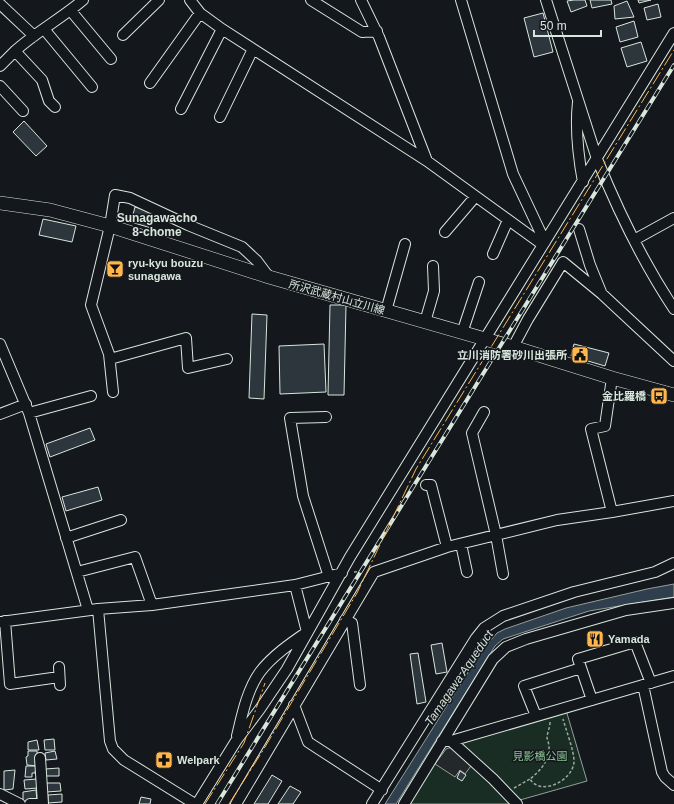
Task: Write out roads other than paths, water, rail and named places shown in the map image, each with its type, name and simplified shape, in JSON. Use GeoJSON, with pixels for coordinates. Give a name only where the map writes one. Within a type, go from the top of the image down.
{"type":"FeatureCollection","features":[{"type":"Feature","properties":{"kind":"main road","name":"所沢武蔵村山立川線"},"geometry":{"type":"LineString","coordinates":[[0,203],[50,210],[110,226],[269,277],[513,347],[674,396]]}},
{"type":"Feature","properties":{"kind":"street"},"geometry":{"type":"LineString","coordinates":[[0,66],[15,51],[83,0]]}},
{"type":"Feature","properties":{"kind":"street"},"geometry":{"type":"LineString","coordinates":[[123,35],[159,0]]}},
{"type":"Feature","properties":{"kind":"street"},"geometry":{"type":"LineString","coordinates":[[190,0],[200,13],[222,30],[427,161],[475,197],[544,244]]}},
{"type":"Feature","properties":{"kind":"street"},"geometry":{"type":"LineString","coordinates":[[311,0],[362,32],[377,31]]}},
{"type":"Feature","properties":{"kind":"street"},"geometry":{"type":"LineString","coordinates":[[361,0],[377,31],[427,161]]}},
{"type":"Feature","properties":{"kind":"street"},"geometry":{"type":"LineString","coordinates":[[462,0],[513,174],[544,244]]}},
{"type":"Feature","properties":{"kind":"street"},"geometry":{"type":"LineString","coordinates":[[546,0],[597,159],[634,240],[650,271],[674,309]]}},
{"type":"Feature","properties":{"kind":"street"},"geometry":{"type":"LineString","coordinates":[[0,4],[34,36]]}},
{"type":"Feature","properties":{"kind":"street"},"geometry":{"type":"LineString","coordinates":[[71,10],[111,59]]}},
{"type":"Feature","properties":{"kind":"street"},"geometry":{"type":"LineString","coordinates":[[150,83],[200,13]]}},
{"type":"Feature","properties":{"kind":"street"},"geometry":{"type":"LineString","coordinates":[[44,29],[92,87]]}},
{"type":"Feature","properties":{"kind":"street"},"geometry":{"type":"LineString","coordinates":[[181,109],[222,30]]}},
{"type":"Feature","properties":{"kind":"street"},"geometry":{"type":"LineString","coordinates":[[0,344],[27,409],[77,572],[93,610],[110,741],[113,749],[124,760],[196,804],[236,741],[268,698],[342,573],[674,33]]}},
{"type":"Feature","properties":{"kind":"street"},"geometry":{"type":"LineString","coordinates":[[220,117],[253,49]]}},
{"type":"Feature","properties":{"kind":"street"},"geometry":{"type":"LineString","coordinates":[[15,51],[42,80],[49,101],[55,107]]}},
{"type":"Feature","properties":{"kind":"street"},"geometry":{"type":"LineString","coordinates":[[0,86],[23,111]]}},
{"type":"Feature","properties":{"kind":"street"},"geometry":{"type":"LineString","coordinates":[[578,98],[576,123],[578,154],[583,182]]}},
{"type":"Feature","properties":{"kind":"street"},"geometry":{"type":"LineString","coordinates":[[113,392],[110,359],[91,305],[110,226],[115,195],[130,198],[188,225],[242,247],[269,277]]}},
{"type":"Feature","properties":{"kind":"street"},"geometry":{"type":"LineString","coordinates":[[445,232],[475,197]]}},
{"type":"Feature","properties":{"kind":"street"},"geometry":{"type":"LineString","coordinates":[[634,240],[674,218]]}},
{"type":"Feature","properties":{"kind":"street"},"geometry":{"type":"LineString","coordinates":[[493,254],[508,220]]}},
{"type":"Feature","properties":{"kind":"street"},"geometry":{"type":"LineString","coordinates":[[579,228],[590,265],[602,294]]}},
{"type":"Feature","properties":{"kind":"street"},"geometry":{"type":"LineString","coordinates":[[386,311],[405,244]]}},
{"type":"Feature","properties":{"kind":"street"},"geometry":{"type":"LineString","coordinates":[[513,347],[528,319],[563,262],[602,294],[674,361]]}},
{"type":"Feature","properties":{"kind":"street"},"geometry":{"type":"LineString","coordinates":[[425,322],[434,291],[433,266]]}},
{"type":"Feature","properties":{"kind":"street"},"geometry":{"type":"LineString","coordinates":[[462,333],[479,282]]}},
{"type":"Feature","properties":{"kind":"street"},"geometry":{"type":"LineString","coordinates":[[110,359],[186,338],[188,368],[227,360]]}},
{"type":"Feature","properties":{"kind":"street"},"geometry":{"type":"LineString","coordinates":[[612,378],[605,426],[591,429],[612,512]]}},
{"type":"Feature","properties":{"kind":"street"},"geometry":{"type":"LineString","coordinates":[[0,414],[91,396]]}},
{"type":"Feature","properties":{"kind":"street"},"geometry":{"type":"LineString","coordinates":[[484,412],[472,433],[496,535],[503,574]]}},
{"type":"Feature","properties":{"kind":"street"},"geometry":{"type":"LineString","coordinates":[[326,416],[290,418],[303,496],[329,576]]}},
{"type":"Feature","properties":{"kind":"street"},"geometry":{"type":"LineString","coordinates":[[426,485],[431,485],[447,547]]}},
{"type":"Feature","properties":{"kind":"street"},"geometry":{"type":"LineString","coordinates":[[236,804],[374,572],[447,547],[557,520],[612,512],[674,500]]}},
{"type":"Feature","properties":{"kind":"street"},"geometry":{"type":"LineString","coordinates":[[66,538],[121,520]]}},
{"type":"Feature","properties":{"kind":"street"},"geometry":{"type":"LineString","coordinates":[[461,544],[467,572]]}},
{"type":"Feature","properties":{"kind":"street"},"geometry":{"type":"LineString","coordinates":[[77,572],[135,557],[152,605]]}},
{"type":"Feature","properties":{"kind":"street"},"geometry":{"type":"LineString","coordinates":[[372,804],[476,638],[484,628],[503,616],[574,592],[655,572],[674,563]]}},
{"type":"Feature","properties":{"kind":"street"},"geometry":{"type":"LineString","coordinates":[[59,677],[10,684],[3,622],[93,610],[152,605],[295,585],[342,573]]}},
{"type":"Feature","properties":{"kind":"street"},"geometry":{"type":"LineString","coordinates":[[295,585],[307,632]]}},
{"type":"Feature","properties":{"kind":"street"},"geometry":{"type":"LineString","coordinates":[[404,804],[446,741],[493,659],[506,647],[526,638],[626,610],[674,603]]}},
{"type":"Feature","properties":{"kind":"street"},"geometry":{"type":"LineString","coordinates":[[345,620],[352,623],[360,685]]}},
{"type":"Feature","properties":{"kind":"street"},"geometry":{"type":"LineString","coordinates":[[236,741],[252,686],[260,672],[288,645],[307,632]]}},
{"type":"Feature","properties":{"kind":"street"},"geometry":{"type":"LineString","coordinates":[[592,700],[578,659],[635,642],[647,684],[662,772],[674,785]]}},
{"type":"Feature","properties":{"kind":"street"},"geometry":{"type":"LineString","coordinates":[[536,716],[524,686],[581,668]]}},
{"type":"Feature","properties":{"kind":"street"},"geometry":{"type":"LineString","coordinates":[[446,741],[674,676]]}},
{"type":"Feature","properties":{"kind":"street"},"geometry":{"type":"LineString","coordinates":[[294,705],[308,742],[382,790]]}},
{"type":"Feature","properties":{"kind":"street"},"geometry":{"type":"LineString","coordinates":[[446,741],[517,804]]}},
{"type":"Feature","properties":{"kind":"street"},"geometry":{"type":"LineString","coordinates":[[30,804],[43,804],[40,758]]}},
{"type":"Feature","properties":{"kind":"street"},"geometry":{"type":"LineString","coordinates":[[0,794],[20,804]]}},
{"type":"Feature","properties":{"kind":"water"},"geometry":{"type":"Polygon","coordinates":[[[674,584],[674,597],[589,611],[503,639],[495,646],[396,804],[385,804],[482,650],[497,633],[566,608],[674,584]]]}},
{"type":"Feature","properties":{"kind":"railway"},"geometry":{"type":"LineString","coordinates":[[217,804],[674,65]]}},
{"type":"Feature","properties":{"kind":"place","name":"ryu-kyu bouzu sunagawa"},"geometry":{"type":"Point","coordinates":[115,269]}},
{"type":"Feature","properties":{"kind":"place","name":"立川消防署砂川出張所"},"geometry":{"type":"Point","coordinates":[580,355]}},
{"type":"Feature","properties":{"kind":"place","name":"金比羅橋"},"geometry":{"type":"Point","coordinates":[659,396]}},
{"type":"Feature","properties":{"kind":"place","name":"Yamada"},"geometry":{"type":"Point","coordinates":[595,639]}},
{"type":"Feature","properties":{"kind":"place","name":"Welpark"},"geometry":{"type":"Point","coordinates":[164,760]}},
{"type":"Feature","properties":{"kind":"district","name":"Sunagawacho 8-chome"},"geometry":{"type":"Point","coordinates":[157,225]}},
{"type":"Feature","properties":{"kind":"water label","name":"Tamagawa Aqueduct"},"geometry":{"type":"Point","coordinates":[459,678]}},
{"type":"Feature","properties":{"kind":"park label","name":"見影橋公園"},"geometry":{"type":"Point","coordinates":[540,756]}}]}
